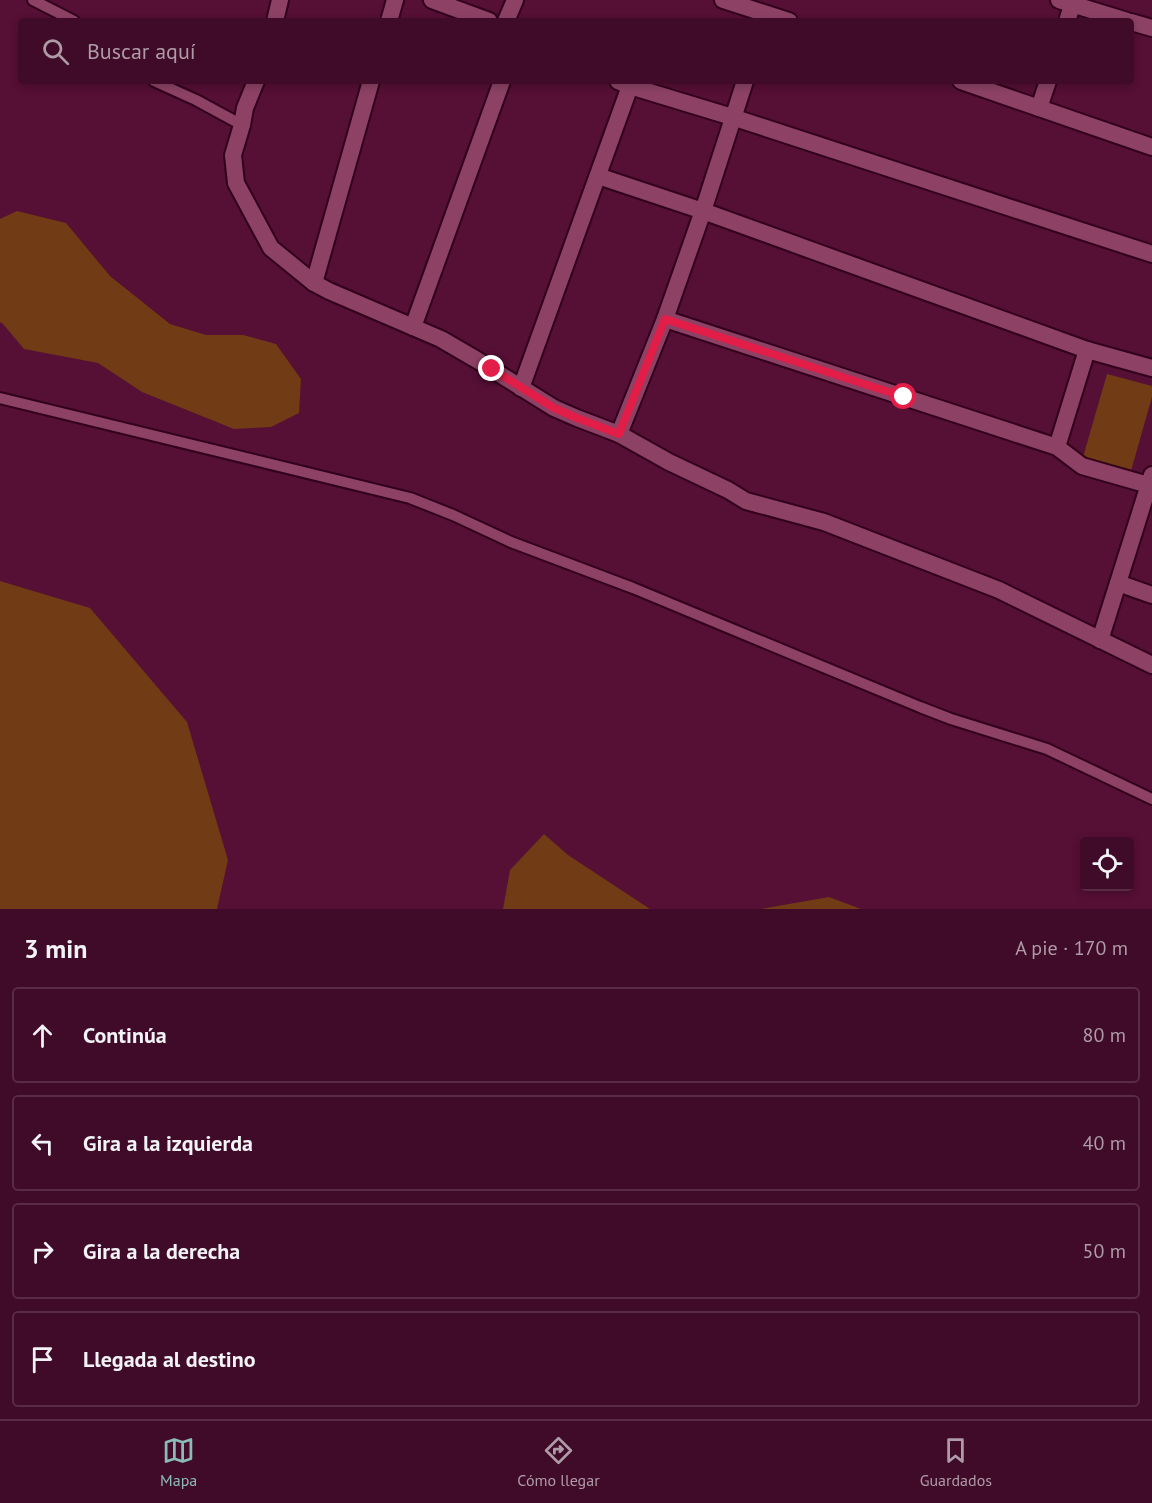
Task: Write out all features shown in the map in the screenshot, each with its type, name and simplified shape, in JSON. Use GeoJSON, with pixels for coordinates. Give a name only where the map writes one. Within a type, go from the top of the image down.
{"type":"FeatureCollection","features":[{"type":"Feature","properties":{"kind":"street"},"geometry":{"type":"LineString","coordinates":[[275,18],[280,0]]}},
{"type":"Feature","properties":{"kind":"street"},"geometry":{"type":"LineString","coordinates":[[389,18],[395,0]]}},
{"type":"Feature","properties":{"kind":"street"},"geometry":{"type":"LineString","coordinates":[[432,0],[481,18]]}},
{"type":"Feature","properties":{"kind":"street"},"geometry":{"type":"LineString","coordinates":[[507,18],[515,0]]}},
{"type":"Feature","properties":{"kind":"street"},"geometry":{"type":"LineString","coordinates":[[723,0],[766,17]]}},
{"type":"Feature","properties":{"kind":"street"},"geometry":{"type":"LineString","coordinates":[[1067,18],[1068,2],[1117,18]]}},
{"type":"Feature","properties":{"kind":"street"},"geometry":{"type":"LineString","coordinates":[[1134,23],[1152,28]]}},
{"type":"Feature","properties":{"kind":"street"},"geometry":{"type":"LineString","coordinates":[[255,84],[245,108],[232,155],[236,183],[271,248],[314,283],[441,339],[562,411],[619,434],[746,501],[824,522],[999,590],[1152,665]]}},
{"type":"Feature","properties":{"kind":"street"},"geometry":{"type":"LineString","coordinates":[[314,283],[370,84]]}},
{"type":"Feature","properties":{"kind":"street"},"geometry":{"type":"LineString","coordinates":[[412,327],[501,84]]}},
{"type":"Feature","properties":{"kind":"street"},"geometry":{"type":"LineString","coordinates":[[521,388],[598,176],[624,84],[1152,254]]}},
{"type":"Feature","properties":{"kind":"street"},"geometry":{"type":"LineString","coordinates":[[619,434],[665,319],[744,84]]}},
{"type":"Feature","properties":{"kind":"street"},"geometry":{"type":"LineString","coordinates":[[970,84],[1152,147]]}},
{"type":"Feature","properties":{"kind":"street"},"geometry":{"type":"LineString","coordinates":[[1039,108],[1047,84]]}},
{"type":"Feature","properties":{"kind":"street"},"geometry":{"type":"LineString","coordinates":[[598,176],[703,211],[1087,350],[1152,368]]}},
{"type":"Feature","properties":{"kind":"street"},"geometry":{"type":"LineString","coordinates":[[665,319],[1057,447],[1082,466],[1151,481],[1100,640]]}},
{"type":"Feature","properties":{"kind":"street"},"geometry":{"type":"LineString","coordinates":[[1057,447],[1087,350]]}},
{"type":"Feature","properties":{"kind":"street"},"geometry":{"type":"LineString","coordinates":[[1118,583],[1152,595]]}},
{"type":"Feature","properties":{"kind":"lane"},"geometry":{"type":"LineString","coordinates":[[33,0],[68,18]]}},
{"type":"Feature","properties":{"kind":"lane"},"geometry":{"type":"LineString","coordinates":[[161,84],[242,125]]}},
{"type":"Feature","properties":{"kind":"lane"},"geometry":{"type":"LineString","coordinates":[[0,398],[410,498],[511,542],[644,592],[920,707],[1047,749],[1152,799]]}},
{"type":"Feature","properties":{"kind":"shaded area"},"geometry":{"type":"Polygon","coordinates":[[[17,211],[66,223],[110,276],[170,324],[206,335],[243,335],[276,344],[301,379],[299,413],[271,427],[234,429],[142,392],[98,363],[24,349],[0,322],[0,219],[17,211]]]}},
{"type":"Feature","properties":{"kind":"shaded area"},"geometry":{"type":"Polygon","coordinates":[[[1107,374],[1152,386],[1152,397],[1131,471],[1083,457],[1107,374]]]}},
{"type":"Feature","properties":{"kind":"shaded area"},"geometry":{"type":"Polygon","coordinates":[[[0,581],[90,608],[187,722],[228,860],[217,909],[0,909],[0,581]]]}},
{"type":"Feature","properties":{"kind":"shaded area"},"geometry":{"type":"Polygon","coordinates":[[[544,834],[568,855],[650,909],[503,909],[510,870],[544,834]]]}},
{"type":"Feature","properties":{"kind":"shaded area"},"geometry":{"type":"Polygon","coordinates":[[[829,897],[861,909],[761,909],[829,897]]]}},
{"type":"Feature","properties":{"kind":"route"},"geometry":{"type":"LineString","coordinates":[[492,369],[554,408],[619,434],[665,319],[904,397]]}}]}
